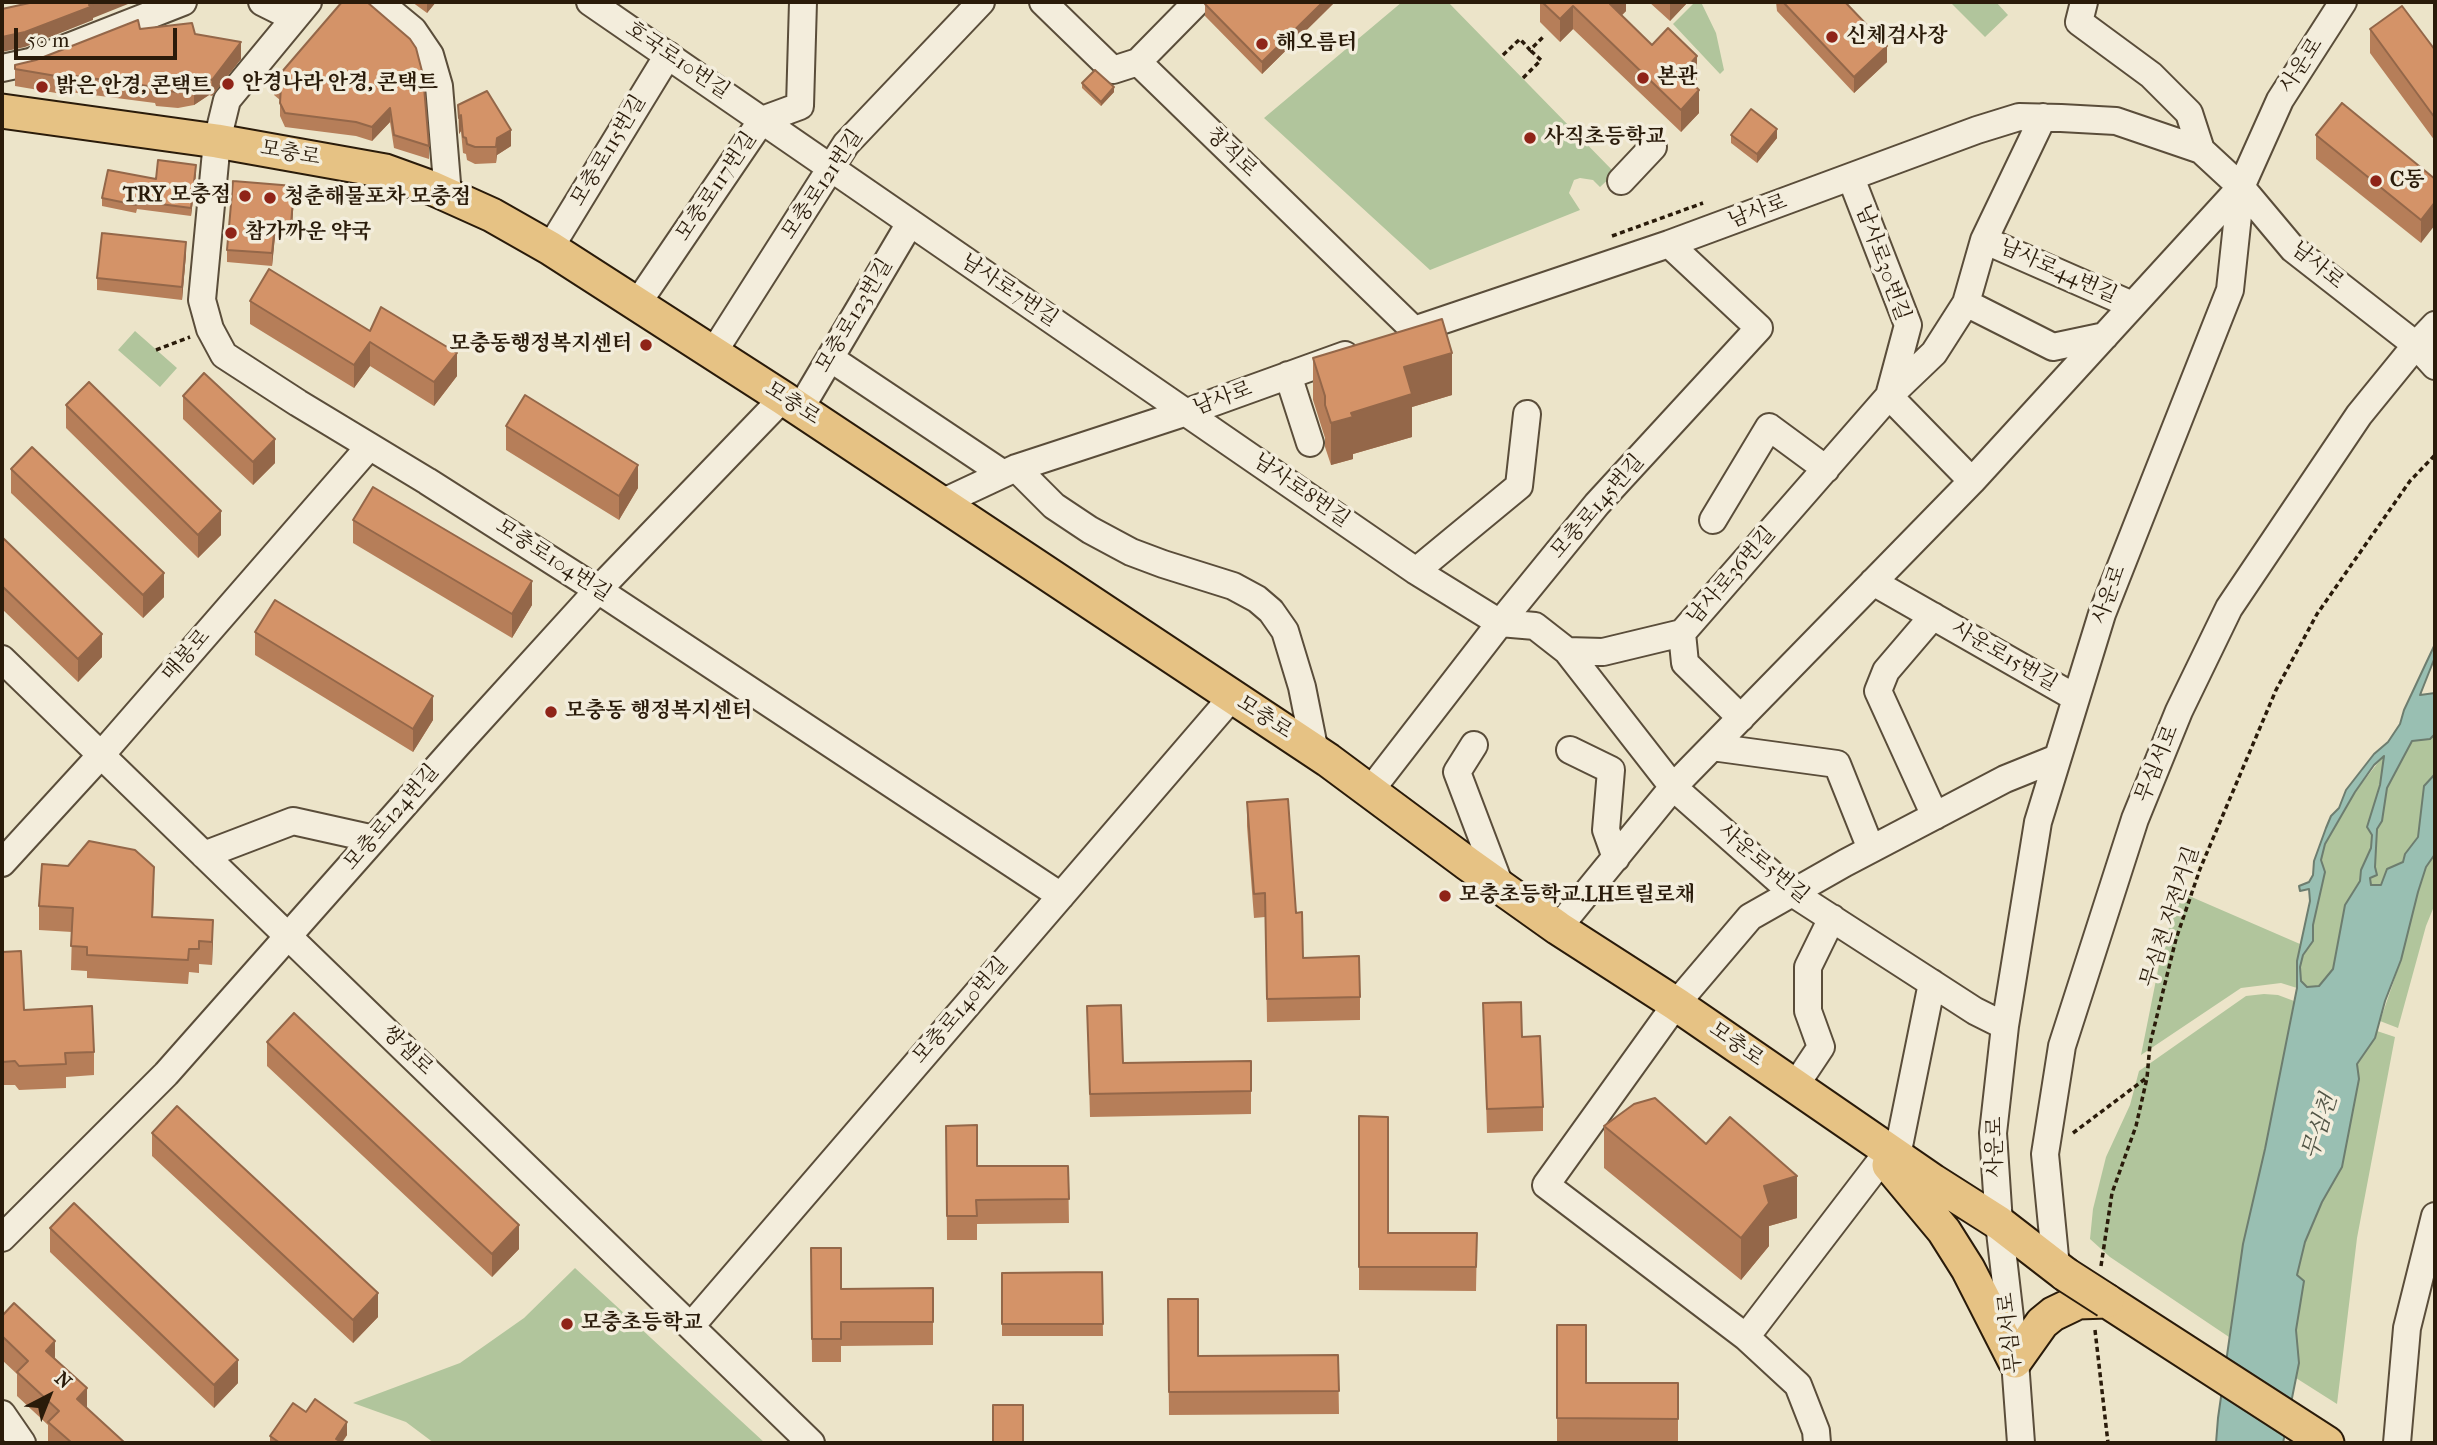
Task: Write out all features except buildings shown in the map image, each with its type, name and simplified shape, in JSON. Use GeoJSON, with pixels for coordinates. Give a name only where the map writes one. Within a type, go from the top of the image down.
{"type":"FeatureCollection","features":[{"type":"Feature","properties":{"kind":"main road","name":"모충로"},"geometry":{"type":"LineString","coordinates":[[2,111],[217,141],[384,172],[448,195],[492,215],[550,248],[791,404],[1315,752],[1501,888],[1853,1126],[1890,1157]]}},
{"type":"Feature","properties":{"kind":"main road"},"geometry":{"type":"LineString","coordinates":[[1890,1157],[1998,1223],[2101,1299],[2327,1443]]}},
{"type":"Feature","properties":{"kind":"main road"},"geometry":{"type":"LineString","coordinates":[[1890,1157],[1968,1269],[2015,1361],[2042,1323],[2053,1314],[2078,1302],[2101,1299]]}},
{"type":"Feature","properties":{"kind":"street"},"geometry":{"type":"LineString","coordinates":[[2,68],[30,62],[183,2]]}},
{"type":"Feature","properties":{"kind":"street"},"geometry":{"type":"LineString","coordinates":[[262,2],[301,10]]}},
{"type":"Feature","properties":{"kind":"street"},"geometry":{"type":"LineString","coordinates":[[379,2],[413,30],[433,62],[439,86],[448,195]]}},
{"type":"Feature","properties":{"kind":"street","name":"호국로10번길"},"geometry":{"type":"LineString","coordinates":[[590,2],[831,169]]}},
{"type":"Feature","properties":{"kind":"street","name":"모충로117번길"},"geometry":{"type":"LineString","coordinates":[[637,304],[762,120],[800,106],[803,2]]}},
{"type":"Feature","properties":{"kind":"street","name":"모충로121번길"},"geometry":{"type":"LineString","coordinates":[[713,354],[846,144],[981,2]]}},
{"type":"Feature","properties":{"kind":"street"},"geometry":{"type":"LineString","coordinates":[[1043,2],[1113,71],[1138,62],[1197,2]]}},
{"type":"Feature","properties":{"kind":"street"},"geometry":{"type":"LineString","coordinates":[[2084,2],[2079,22],[2151,75],[2189,113],[2201,150]]}},
{"type":"Feature","properties":{"kind":"street","name":"사운로"},"geometry":{"type":"LineString","coordinates":[[1998,1223],[1993,1133],[2005,1026],[2038,822],[2102,614],[2230,290],[2241,187],[2280,100],[2343,2]]}},
{"type":"Feature","properties":{"kind":"street","name":"모충로104번길"},"geometry":{"type":"LineString","coordinates":[[301,10],[227,100],[217,141],[202,300],[210,329],[224,355],[598,590],[1061,895]]}},
{"type":"Feature","properties":{"kind":"street","name":"모충로115번길"},"geometry":{"type":"LineString","coordinates":[[550,248],[668,55]]}},
{"type":"Feature","properties":{"kind":"street","name":"창직로"},"geometry":{"type":"LineString","coordinates":[[1138,62],[1414,330]]}},
{"type":"Feature","properties":{"kind":"street","name":"남사로"},"geometry":{"type":"LineString","coordinates":[[1389,339],[1669,244],[1977,130],[2019,117],[2043,117],[2116,121],[2201,150],[2241,187],[2293,249],[2416,345],[2435,366]]}},
{"type":"Feature","properties":{"kind":"street","name":"남사로36번길"},"geometry":{"type":"LineString","coordinates":[[1741,718],[1685,663],[1682,633],[1889,396],[1934,353],[1966,303],[1984,240],[2043,117]]}},
{"type":"Feature","properties":{"kind":"street"},"geometry":{"type":"LineString","coordinates":[[1621,181],[1653,146]]}},
{"type":"Feature","properties":{"kind":"street","name":"남사로7번길"},"geometry":{"type":"LineString","coordinates":[[831,169],[1187,412]]}},
{"type":"Feature","properties":{"kind":"street","name":"남사로30번길"},"geometry":{"type":"LineString","coordinates":[[1851,178],[1908,325],[1889,396]]}},
{"type":"Feature","properties":{"kind":"street"},"geometry":{"type":"LineString","coordinates":[[1558,928],[1673,787],[1972,481],[2241,187]]}},
{"type":"Feature","properties":{"kind":"street","name":"모충로123번길"},"geometry":{"type":"LineString","coordinates":[[791,404],[830,358],[910,223]]}},
{"type":"Feature","properties":{"kind":"street","name":"남사로44번길"},"geometry":{"type":"LineString","coordinates":[[1984,240],[2133,305]]}},
{"type":"Feature","properties":{"kind":"street","name":"모충로145번길"},"geometry":{"type":"LineString","coordinates":[[1370,791],[1500,623],[1597,504],[1759,328],[1669,244]]}},
{"type":"Feature","properties":{"kind":"street"},"geometry":{"type":"LineString","coordinates":[[1966,303],[2053,347],[2105,336]]}},
{"type":"Feature","properties":{"kind":"street","name":"무심서로"},"geometry":{"type":"LineString","coordinates":[[2060,1270],[2045,1154],[2062,1046],[2136,819],[2179,711],[2229,608],[2359,415],[2435,325]]}},
{"type":"Feature","properties":{"kind":"street","name":"남사로"},"geometry":{"type":"LineString","coordinates":[[939,504],[1009,471],[1187,412],[1364,348]]}},
{"type":"Feature","properties":{"kind":"street"},"geometry":{"type":"LineString","coordinates":[[830,358],[1009,471],[1090,530],[1153,560],[1233,586],[1257,599],[1271,611],[1285,631],[1302,687],[1315,752]]}},
{"type":"Feature","properties":{"kind":"street"},"geometry":{"type":"LineString","coordinates":[[1288,375],[1310,443]]}},
{"type":"Feature","properties":{"kind":"street"},"geometry":{"type":"LineString","coordinates":[[1889,396],[1972,481]]}},
{"type":"Feature","properties":{"kind":"street","name":"모충로124번길"},"geometry":{"type":"LineString","coordinates":[[2,1238],[166,1074],[598,590],[791,404]]}},
{"type":"Feature","properties":{"kind":"street","name":"남사로8번길"},"geometry":{"type":"LineString","coordinates":[[1187,412],[1416,571],[1500,623]]}},
{"type":"Feature","properties":{"kind":"street"},"geometry":{"type":"LineString","coordinates":[[1416,571],[1519,486],[1527,414]]}},
{"type":"Feature","properties":{"kind":"street"},"geometry":{"type":"LineString","coordinates":[[1713,520],[1769,427],[1826,469]]}},
{"type":"Feature","properties":{"kind":"street","name":"매봉로"},"geometry":{"type":"LineString","coordinates":[[6,854],[101,755],[369,447]]}},
{"type":"Feature","properties":{"kind":"street","name":"사운로15번길"},"geometry":{"type":"LineString","coordinates":[[1873,582],[2076,698]]}},
{"type":"Feature","properties":{"kind":"street","name":"사운로15번길"},"geometry":{"type":"LineString","coordinates":[[1933,616],[1886,671],[1878,691],[1935,816]]}},
{"type":"Feature","properties":{"kind":"street","name":"사운로5번길"},"geometry":{"type":"LineString","coordinates":[[1500,623],[1535,626],[1567,651],[1673,787],[1794,894],[1976,1011],[2005,1026]]}},
{"type":"Feature","properties":{"kind":"street"},"geometry":{"type":"LineString","coordinates":[[1567,651],[1603,652],[1682,633]]}},
{"type":"Feature","properties":{"kind":"street","name":"쌍샘로"},"geometry":{"type":"LineString","coordinates":[[2,659],[811,1443]]}},
{"type":"Feature","properties":{"kind":"street","name":"모충로140번길"},"geometry":{"type":"LineString","coordinates":[[691,1326],[1232,697]]}},
{"type":"Feature","properties":{"kind":"street"},"geometry":{"type":"LineString","coordinates":[[1474,745],[1457,772],[1501,888]]}},
{"type":"Feature","properties":{"kind":"street"},"geometry":{"type":"LineString","coordinates":[[1712,747],[1837,764],[1871,849]]}},
{"type":"Feature","properties":{"kind":"street"},"geometry":{"type":"LineString","coordinates":[[1570,750],[1611,769],[1605,830],[1616,858]]}},
{"type":"Feature","properties":{"kind":"street"},"geometry":{"type":"LineString","coordinates":[[1817,1443],[1816,1431],[1798,1385],[1746,1337],[1546,1185],[1676,1004],[1750,917],[1871,849],[2006,779],[2057,758]]}},
{"type":"Feature","properties":{"kind":"street"},"geometry":{"type":"LineString","coordinates":[[204,855],[293,821],[374,839]]}},
{"type":"Feature","properties":{"kind":"street"},"geometry":{"type":"LineString","coordinates":[[1795,1086],[1821,1047],[1808,1012],[1808,967],[1832,918]]}},
{"type":"Feature","properties":{"kind":"street"},"geometry":{"type":"LineString","coordinates":[[1746,1337],[1890,1157],[1932,983]]}},
{"type":"Feature","properties":{"kind":"street"},"geometry":{"type":"LineString","coordinates":[[2397,1443],[2407,1328],[2435,1216]]}},
{"type":"Feature","properties":{"kind":"street","name":"무심서로"},"geometry":{"type":"LineString","coordinates":[[1998,1223],[2015,1361],[2021,1443]]}},
{"type":"Feature","properties":{"kind":"street"},"geometry":{"type":"LineString","coordinates":[[2,1414],[22,1443]]}},
{"type":"Feature","properties":{"kind":"path"},"geometry":{"type":"LineString","coordinates":[[1530,50],[1545,36]]}},
{"type":"Feature","properties":{"kind":"path"},"geometry":{"type":"LineString","coordinates":[[1503,55],[1520,39],[1541,60],[1523,78]]}},
{"type":"Feature","properties":{"kind":"path"},"geometry":{"type":"LineString","coordinates":[[1603,239],[1706,203]]}},
{"type":"Feature","properties":{"kind":"path"},"geometry":{"type":"LineString","coordinates":[[156,350],[191,336]]}},
{"type":"Feature","properties":{"kind":"path","name":"무심천 자전거길"},"geometry":{"type":"LineString","coordinates":[[2108,1443],[2095,1333],[2112,1193],[2136,1126],[2147,1078],[2150,1044],[2180,928],[2200,869],[2276,690],[2316,614],[2410,481],[2435,455]]}},
{"type":"Feature","properties":{"kind":"path"},"geometry":{"type":"LineString","coordinates":[[2045,1154],[2147,1078]]}},
{"type":"Feature","properties":{"kind":"green space"},"geometry":{"type":"Polygon","coordinates":[[[1402,2],[1448,2],[1615,173],[1600,187],[1593,180],[1574,180],[1569,193],[1580,210],[1430,270],[1264,118],[1402,2]]]}},
{"type":"Feature","properties":{"kind":"green space"},"geometry":{"type":"Polygon","coordinates":[[[1695,2],[1701,2],[1716,33],[1724,70],[1720,74],[1673,24],[1695,2]]]}},
{"type":"Feature","properties":{"kind":"green space"},"geometry":{"type":"Polygon","coordinates":[[[1950,2],[1996,2],[2008,15],[1985,37],[1950,2]]]}},
{"type":"Feature","properties":{"kind":"green space"},"geometry":{"type":"Polygon","coordinates":[[[135,331],[177,368],[160,387],[118,350],[135,331]]]}},
{"type":"Feature","properties":{"kind":"green space"},"geometry":{"type":"Polygon","coordinates":[[[2435,734],[2435,774],[2424,786],[2418,836],[2405,854],[2403,862],[2387,869],[2381,885],[2371,885],[2370,878],[2377,875],[2377,829],[2382,821],[2387,788],[2412,741],[2430,739],[2435,734]]]}},
{"type":"Feature","properties":{"kind":"green space"},"geometry":{"type":"Polygon","coordinates":[[[2384,755],[2380,785],[2367,827],[2372,835],[2371,848],[2361,870],[2360,880],[2345,905],[2333,969],[2319,986],[2307,987],[2301,981],[2300,967],[2303,955],[2313,941],[2313,925],[2325,872],[2321,860],[2325,844],[2355,792],[2384,755]]]}},
{"type":"Feature","properties":{"kind":"green space"},"geometry":{"type":"Polygon","coordinates":[[[2435,854],[2435,904],[2426,926],[2398,1028],[2380,1021],[2401,960],[2426,867],[2435,854]]]}},
{"type":"Feature","properties":{"kind":"green space"},"geometry":{"type":"Polygon","coordinates":[[[2180,892],[2300,944],[2297,988],[2281,983],[2241,988],[2141,1055],[2162,950],[2180,892]]]}},
{"type":"Feature","properties":{"kind":"green space"},"geometry":{"type":"Polygon","coordinates":[[[2278,995],[2294,1001],[2243,1244],[2229,1337],[2110,1257],[2090,1239],[2093,1209],[2106,1157],[2130,1105],[2139,1071],[2246,996],[2278,995]]]}},
{"type":"Feature","properties":{"kind":"green space"},"geometry":{"type":"Polygon","coordinates":[[[2377,1031],[2395,1037],[2357,1238],[2337,1404],[2296,1378],[2299,1363],[2296,1330],[2304,1281],[2297,1275],[2305,1242],[2322,1202],[2342,1167],[2359,1079],[2357,1064],[2377,1031]]]}},
{"type":"Feature","properties":{"kind":"green space","name":"모충초등학교"},"geometry":{"type":"Polygon","coordinates":[[[575,1268],[765,1443],[434,1443],[406,1422],[353,1403],[460,1363],[524,1318],[575,1268]]]}},
{"type":"Feature","properties":{"kind":"water","name":"무심천"},"geometry":{"type":"Polygon","coordinates":[[[2435,644],[2435,657],[2420,695],[2435,693],[2435,734],[2430,739],[2412,741],[2387,788],[2382,821],[2377,829],[2377,875],[2370,878],[2371,885],[2381,885],[2387,869],[2403,862],[2405,854],[2418,837],[2424,786],[2435,774],[2435,854],[2426,867],[2401,960],[2385,1001],[2375,1038],[2357,1064],[2359,1079],[2342,1167],[2322,1202],[2305,1242],[2297,1275],[2304,1281],[2296,1330],[2299,1363],[2283,1443],[2216,1443],[2243,1244],[2297,988],[2297,961],[2310,901],[2309,889],[2300,891],[2299,886],[2309,882],[2313,875],[2314,861],[2326,828],[2331,816],[2339,808],[2346,790],[2374,754],[2388,742],[2400,724],[2435,644]],[[2384,756],[2374,765],[2355,792],[2325,844],[2321,860],[2325,872],[2313,925],[2313,941],[2303,955],[2300,967],[2301,981],[2307,987],[2319,986],[2333,969],[2345,905],[2360,881],[2361,870],[2371,848],[2372,835],[2367,827],[2380,785],[2384,756]]]}},
{"type":"Feature","properties":{"kind":"place","name":"신체검사장"},"geometry":{"type":"Point","coordinates":[1832,37]}},
{"type":"Feature","properties":{"kind":"place","name":"해오름터"},"geometry":{"type":"Point","coordinates":[1262,44]}},
{"type":"Feature","properties":{"kind":"place","name":"본관"},"geometry":{"type":"Point","coordinates":[1643,78]}},
{"type":"Feature","properties":{"kind":"place","name":"안경나라 안경, 콘택트"},"geometry":{"type":"Point","coordinates":[228,84]}},
{"type":"Feature","properties":{"kind":"place","name":"밝은 안경, 콘택트"},"geometry":{"type":"Point","coordinates":[42,87]}},
{"type":"Feature","properties":{"kind":"place","name":"사직초등학교"},"geometry":{"type":"Point","coordinates":[1530,138]}},
{"type":"Feature","properties":{"kind":"place","name":"C동"},"geometry":{"type":"Point","coordinates":[2376,181]}},
{"type":"Feature","properties":{"kind":"place","name":"TRY 모충점"},"geometry":{"type":"Point","coordinates":[245,196]}},
{"type":"Feature","properties":{"kind":"place","name":"청춘해물포차 모충점"},"geometry":{"type":"Point","coordinates":[270,198]}},
{"type":"Feature","properties":{"kind":"place","name":"참가까운 약국"},"geometry":{"type":"Point","coordinates":[231,233]}},
{"type":"Feature","properties":{"kind":"place","name":"모충동행정복지센터"},"geometry":{"type":"Point","coordinates":[646,345]}},
{"type":"Feature","properties":{"kind":"place","name":"모충동 행정복지센터"},"geometry":{"type":"Point","coordinates":[551,712]}},
{"type":"Feature","properties":{"kind":"place","name":"모충초등학교.LH트릴로채"},"geometry":{"type":"Point","coordinates":[1445,896]}},
{"type":"Feature","properties":{"kind":"place","name":"모충초등학교"},"geometry":{"type":"Point","coordinates":[567,1324]}}]}
